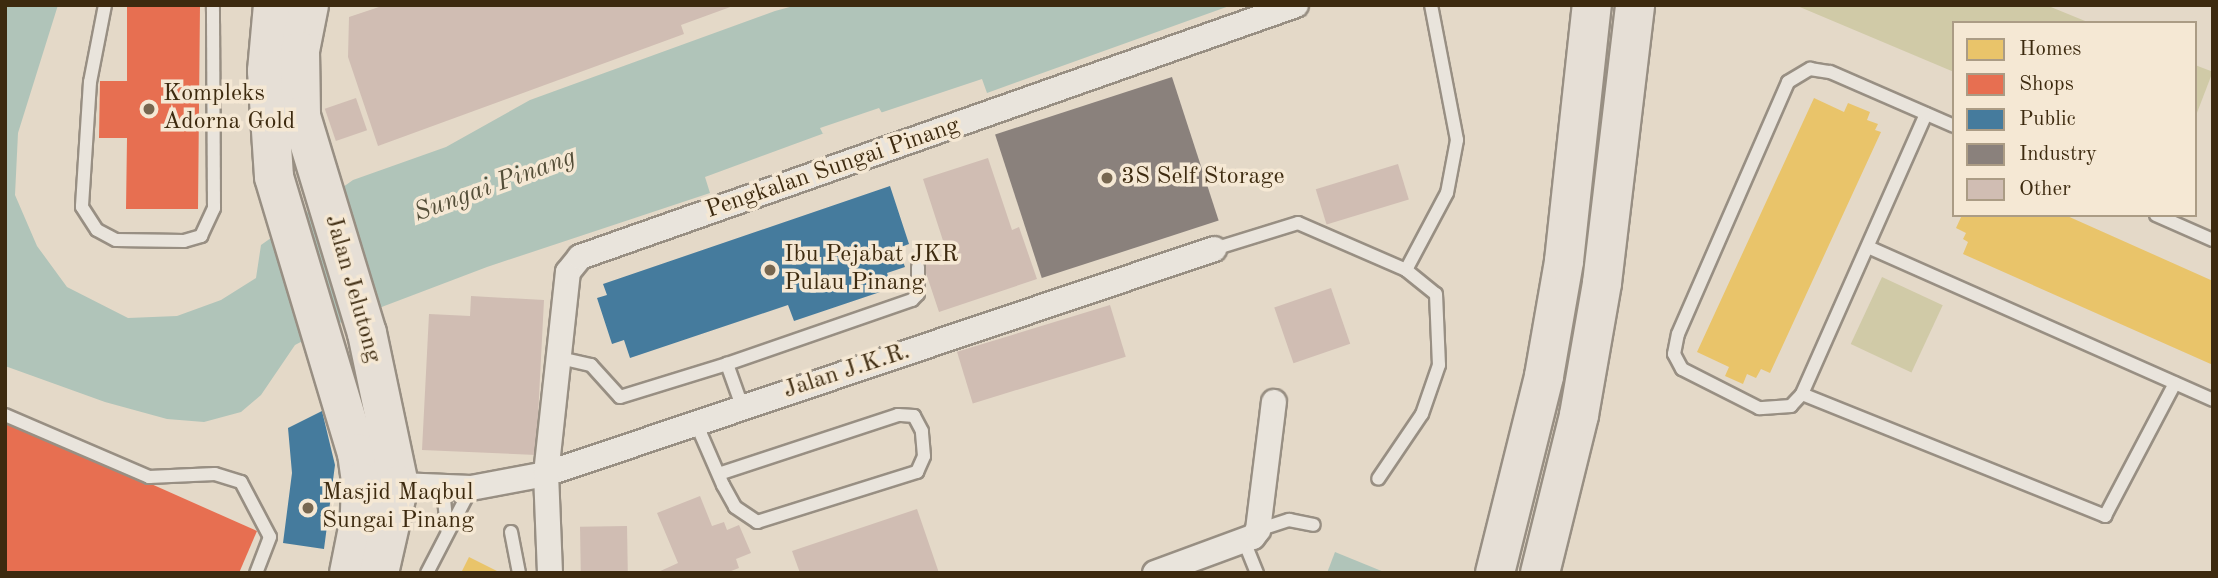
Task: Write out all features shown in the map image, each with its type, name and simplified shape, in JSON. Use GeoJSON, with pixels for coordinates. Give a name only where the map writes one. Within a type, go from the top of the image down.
{"type":"FeatureCollection","features":[{"type":"Feature","properties":{"kind":"main road","name":"Jalan Jelutong"},"geometry":{"type":"LineString","coordinates":[[273,5],[267,71],[274,177],[357,453],[361,482],[360,519],[349,573]]}},
{"type":"Feature","properties":{"kind":"main road","name":"Jalan Jelutong"},"geometry":{"type":"LineString","coordinates":[[309,5],[300,51],[301,116],[367,333],[399,485],[379,573]]}},
{"type":"Feature","properties":{"kind":"main road"},"geometry":{"type":"LineString","coordinates":[[1495,573],[1544,376],[1579,142],[1592,5]]}},
{"type":"Feature","properties":{"kind":"main road"},"geometry":{"type":"LineString","coordinates":[[1540,573],[1579,415],[1621,146],[1636,5]]}},
{"type":"Feature","properties":{"kind":"street","name":"Pengkalan Sungai Pinang"},"geometry":{"type":"LineString","coordinates":[[550,573],[547,474],[568,272],[580,257],[1296,5]]}},
{"type":"Feature","properties":{"kind":"street","name":"Jalan J.K.R."},"geometry":{"type":"LineString","coordinates":[[399,485],[443,489],[471,488],[547,474],[1214,248]]}},
{"type":"Feature","properties":{"kind":"street"},"geometry":{"type":"LineString","coordinates":[[1155,573],[1194,566],[1251,536],[1274,402]]}},
{"type":"Feature","properties":{"kind":"lane"},"geometry":{"type":"LineString","coordinates":[[105,5],[90,82],[82,207],[97,230],[116,240],[184,241],[201,236],[214,208],[213,5]]}},
{"type":"Feature","properties":{"kind":"lane"},"geometry":{"type":"LineString","coordinates":[[1378,479],[1422,414],[1439,365],[1436,294],[1406,270],[1447,193],[1457,140],[1431,5]]}},
{"type":"Feature","properties":{"kind":"lane"},"geometry":{"type":"LineString","coordinates":[[1926,114],[1802,394],[1791,406],[1759,408],[1682,369],[1674,354],[1678,334],[1780,94],[1797,75],[1810,69],[1830,72],[1952,125]]}},
{"type":"Feature","properties":{"kind":"lane"},"geometry":{"type":"LineString","coordinates":[[2161,217],[2213,240]]}},
{"type":"Feature","properties":{"kind":"lane","name":"Jalan J.K.R."},"geometry":{"type":"LineString","coordinates":[[1214,248],[1289,223],[1298,223],[1406,270]]}},
{"type":"Feature","properties":{"kind":"lane"},"geometry":{"type":"LineString","coordinates":[[1868,247],[2213,400]]}},
{"type":"Feature","properties":{"kind":"lane"},"geometry":{"type":"LineString","coordinates":[[560,358],[597,370],[620,397],[727,364],[912,300],[919,290],[918,267]]}},
{"type":"Feature","properties":{"kind":"lane"},"geometry":{"type":"LineString","coordinates":[[727,364],[743,406]]}},
{"type":"Feature","properties":{"kind":"lane"},"geometry":{"type":"LineString","coordinates":[[1802,394],[2105,516],[2175,383]]}},
{"type":"Feature","properties":{"kind":"lane"},"geometry":{"type":"LineString","coordinates":[[5,415],[149,477],[215,474],[241,482],[270,537],[256,573]]}},
{"type":"Feature","properties":{"kind":"lane"},"geometry":{"type":"LineString","coordinates":[[696,423],[719,474],[735,507],[757,522],[917,472],[924,456],[922,431],[914,416],[898,415],[719,474]]}},
{"type":"Feature","properties":{"kind":"lane"},"geometry":{"type":"LineString","coordinates":[[427,573],[471,488]]}},
{"type":"Feature","properties":{"kind":"lane"},"geometry":{"type":"LineString","coordinates":[[443,489],[449,519],[446,536]]}},
{"type":"Feature","properties":{"kind":"lane"},"geometry":{"type":"LineString","coordinates":[[1257,573],[1251,536],[1289,520],[1314,525]]}},
{"type":"Feature","properties":{"kind":"lane"},"geometry":{"type":"LineString","coordinates":[[511,532],[519,573]]}},
{"type":"Feature","properties":{"kind":"shaded area"},"geometry":{"type":"Polygon","coordinates":[[[1795,5],[2046,5],[2085,21],[1952,21],[1952,71],[1795,5]]]}},
{"type":"Feature","properties":{"kind":"shaded area"},"geometry":{"type":"Polygon","coordinates":[[[2197,66],[2213,72],[2197,113],[2197,66]]]}},
{"type":"Feature","properties":{"kind":"shaded area"},"geometry":{"type":"Polygon","coordinates":[[[1882,277],[1943,305],[1911,372],[1851,344],[1882,277]]]}},
{"type":"Feature","properties":{"kind":"water","name":"Sungai Pinang"},"geometry":{"type":"Polygon","coordinates":[[[5,5],[58,5],[18,133],[15,195],[37,246],[67,287],[128,318],[177,316],[221,300],[256,278],[261,245],[353,180],[446,147],[530,100],[775,11],[797,5],[1232,5],[987,93],[982,79],[871,116],[705,177],[710,193],[487,267],[329,327],[295,345],[261,395],[241,412],[204,422],[167,419],[105,402],[5,366],[5,5]]]}},
{"type":"Feature","properties":{"kind":"water"},"geometry":{"type":"Polygon","coordinates":[[[1335,552],[1384,572],[1384,573],[1327,573],[1335,552]]]}},
{"type":"Feature","properties":{"kind":"pier"},"geometry":{"type":"Polygon","coordinates":[[[879,108],[882,113],[830,132],[823,134],[820,128],[879,108]]]}},
{"type":"Feature","properties":{"kind":"building: Homes"},"geometry":{"type":"Polygon","coordinates":[[[1814,98],[1844,112],[1848,103],[1870,112],[1867,120],[1878,124],[1875,130],[1881,132],[1770,373],[1761,369],[1756,378],[1747,374],[1743,384],[1725,376],[1729,367],[1697,352],[1814,98]]]}},
{"type":"Feature","properties":{"kind":"building: Homes"},"geometry":{"type":"Polygon","coordinates":[[[1961,217],[2069,217],[2213,281],[2213,365],[1963,254],[1968,242],[1963,239],[1966,233],[1956,228],[1961,217]]]}},
{"type":"Feature","properties":{"kind":"building: Homes"},"geometry":{"type":"Polygon","coordinates":[[[469,557],[501,573],[461,573],[469,557]]]}},
{"type":"Feature","properties":{"kind":"building: Shops","name":"Kompleks Adorna Gold"},"geometry":{"type":"Polygon","coordinates":[[[127,5],[200,5],[198,209],[126,209],[127,138],[99,138],[100,81],[127,81],[127,5]]]}},
{"type":"Feature","properties":{"kind":"building: Shops"},"geometry":{"type":"Polygon","coordinates":[[[5,419],[257,531],[239,573],[5,573],[5,419]]]}},
{"type":"Feature","properties":{"kind":"building: Public","name":"Ibu Pejabat JKR Pulau Pinang"},"geometry":{"type":"Polygon","coordinates":[[[890,186],[909,244],[898,248],[905,267],[887,273],[892,288],[794,321],[788,305],[630,358],[624,340],[612,344],[597,298],[607,295],[603,284],[890,186]]]}},
{"type":"Feature","properties":{"kind":"building: Public","name":"Masjid Maqbul Sungai Pinang"},"geometry":{"type":"Polygon","coordinates":[[[322,411],[335,465],[324,549],[283,543],[292,473],[288,428],[322,411]]]}},
{"type":"Feature","properties":{"kind":"building: Industry","name":"3S Self Storage"},"geometry":{"type":"Polygon","coordinates":[[[1172,77],[1219,221],[1042,278],[995,134],[1172,77]]]}},
{"type":"Feature","properties":{"kind":"building: Other"},"geometry":{"type":"Polygon","coordinates":[[[385,5],[733,6],[681,25],[684,34],[378,146],[348,57],[349,17],[385,5]]]}},
{"type":"Feature","properties":{"kind":"building: Other"},"geometry":{"type":"Polygon","coordinates":[[[356,98],[367,130],[336,141],[325,109],[356,98]]]}},
{"type":"Feature","properties":{"kind":"building: Other"},"geometry":{"type":"Polygon","coordinates":[[[988,158],[1012,230],[1019,227],[1037,279],[939,312],[922,261],[947,253],[923,179],[988,158]]]}},
{"type":"Feature","properties":{"kind":"building: Other"},"geometry":{"type":"Polygon","coordinates":[[[1398,164],[1409,199],[1327,225],[1316,189],[1398,164]]]}},
{"type":"Feature","properties":{"kind":"building: Other"},"geometry":{"type":"Polygon","coordinates":[[[1331,288],[1350,344],[1293,363],[1274,308],[1331,288]]]}},
{"type":"Feature","properties":{"kind":"building: Other"},"geometry":{"type":"Polygon","coordinates":[[[471,296],[544,300],[536,455],[422,450],[429,314],[470,316],[471,296]]]}},
{"type":"Feature","properties":{"kind":"building: Other"},"geometry":{"type":"Polygon","coordinates":[[[1110,305],[1126,357],[973,403],[957,352],[1110,305]]]}},
{"type":"Feature","properties":{"kind":"building: Other"},"geometry":{"type":"Polygon","coordinates":[[[700,496],[712,526],[724,522],[727,530],[739,525],[751,553],[736,559],[739,568],[726,573],[656,573],[678,563],[657,513],[700,496]]]}},
{"type":"Feature","properties":{"kind":"building: Other"},"geometry":{"type":"Polygon","coordinates":[[[917,509],[939,573],[800,573],[792,551],[917,509]]]}},
{"type":"Feature","properties":{"kind":"building: Other"},"geometry":{"type":"Polygon","coordinates":[[[627,526],[628,573],[581,573],[580,527],[627,526]]]}},
{"type":"Feature","properties":{"kind":"place","name":"Kompleks Adorna Gold"},"geometry":{"type":"Point","coordinates":[149,109]}},
{"type":"Feature","properties":{"kind":"place","name":"3S Self Storage"},"geometry":{"type":"Point","coordinates":[1107,178]}},
{"type":"Feature","properties":{"kind":"place","name":"Ibu Pejabat JKR Pulau Pinang"},"geometry":{"type":"Point","coordinates":[770,270]}},
{"type":"Feature","properties":{"kind":"place","name":"Masjid Maqbul Sungai Pinang"},"geometry":{"type":"Point","coordinates":[308,508]}}]}
